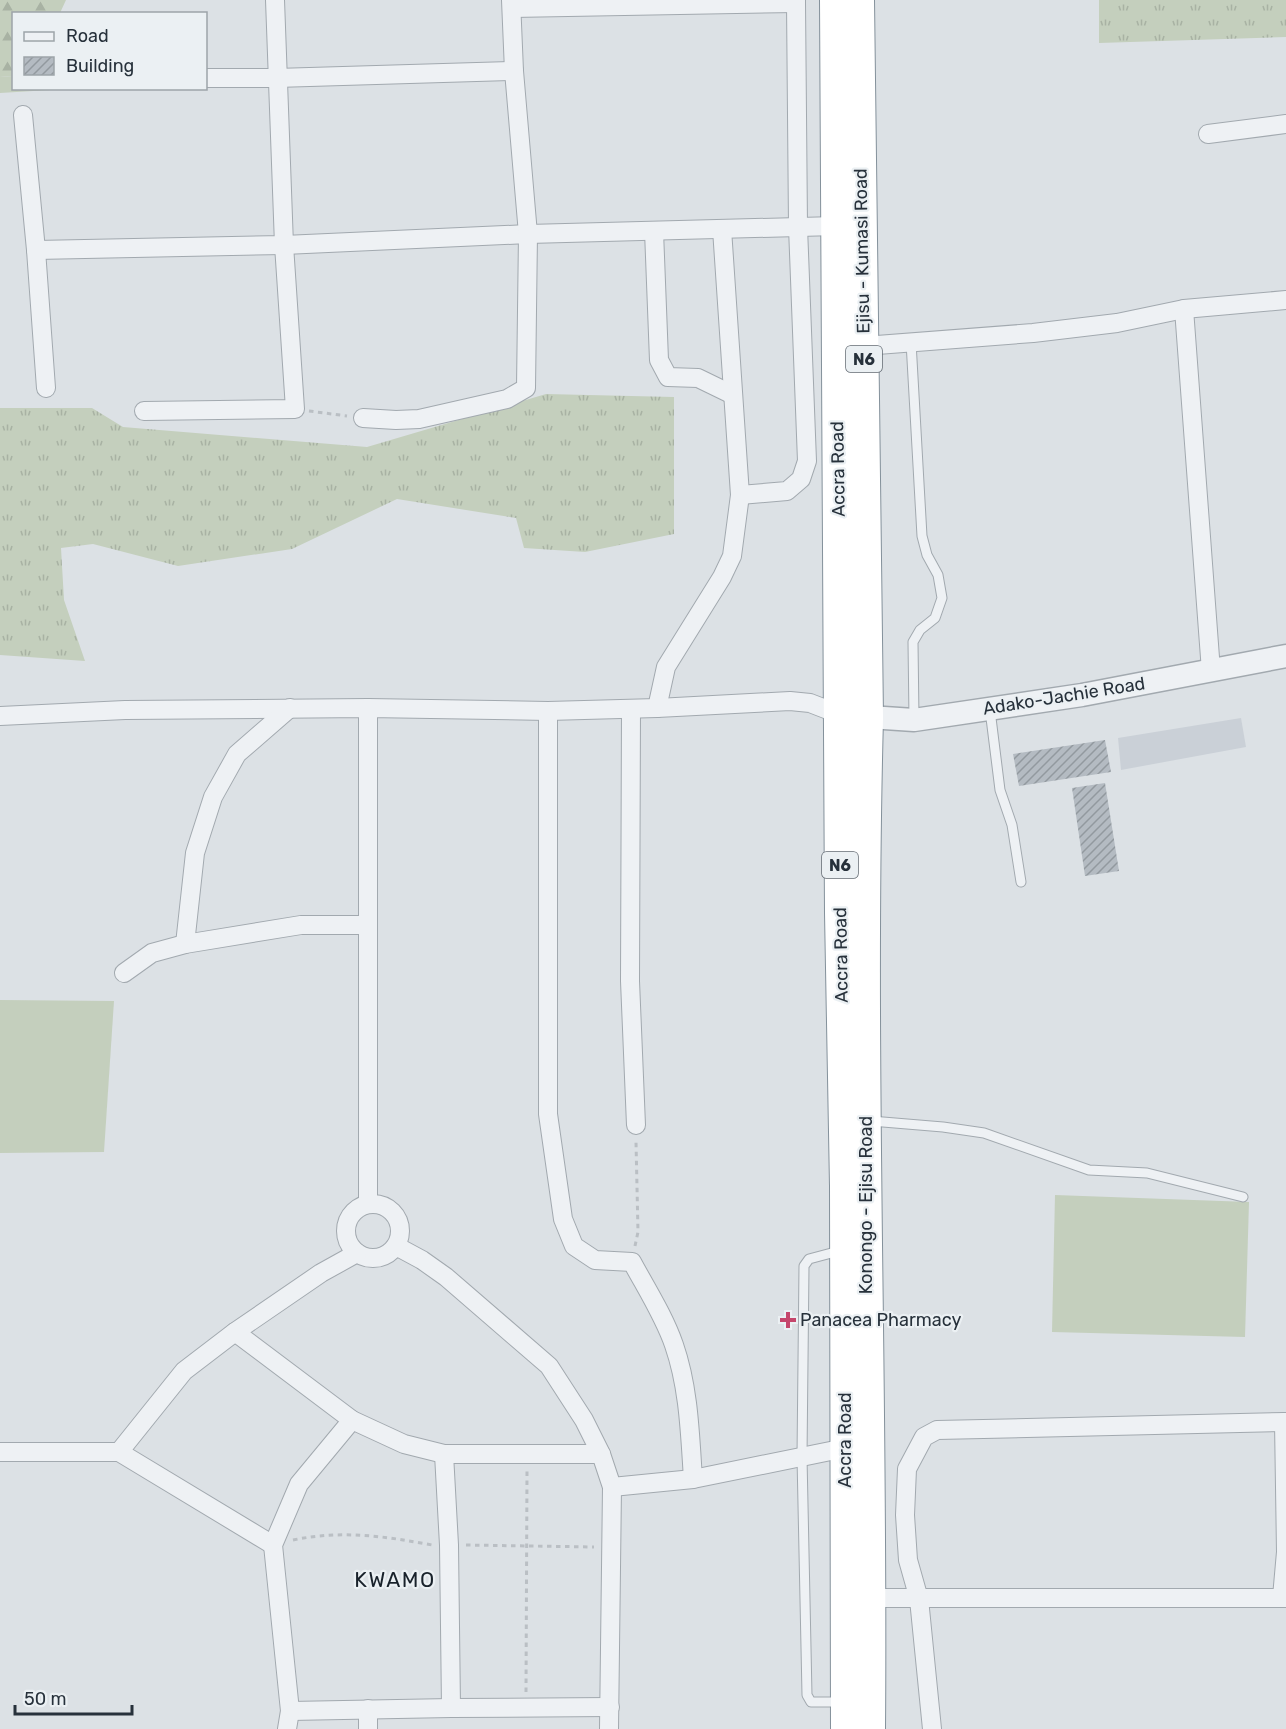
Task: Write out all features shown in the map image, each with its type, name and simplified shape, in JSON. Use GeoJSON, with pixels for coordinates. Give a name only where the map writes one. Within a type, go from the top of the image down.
{"type":"FeatureCollection","features":[{"type":"Feature","properties":{"kind":"highway","name":"Accra Road"},"geometry":{"type":"LineString","coordinates":[[835,0],[836,226],[855,716],[840,913],[845,1250],[857,1446],[846,1716]]}},
{"type":"Feature","properties":{"kind":"highway","name":"Ejisu - Kumasi Road"},"geometry":{"type":"LineString","coordinates":[[855,716],[864,346],[859,0]]}},
{"type":"Feature","properties":{"kind":"highway","name":"Konongo - Ejisu Road"},"geometry":{"type":"LineString","coordinates":[[855,716],[866,809],[865,1121],[857,1446],[871,1598],[870,1729]]}},
{"type":"Feature","properties":{"kind":"street"},"geometry":{"type":"LineString","coordinates":[[144,411],[295,409],[284,245],[276,78],[275,0]]}},
{"type":"Feature","properties":{"kind":"street"},"geometry":{"type":"LineString","coordinates":[[363,418],[418,419],[507,399],[526,388],[528,234],[514,71],[512,4],[796,1],[798,227],[807,461],[801,479],[787,491],[740,495]]}},
{"type":"Feature","properties":{"kind":"street"},"geometry":{"type":"LineString","coordinates":[[207,78],[514,71]]}},
{"type":"Feature","properties":{"kind":"street"},"geometry":{"type":"LineString","coordinates":[[23,116],[36,250],[45,388]]}},
{"type":"Feature","properties":{"kind":"street"},"geometry":{"type":"LineString","coordinates":[[1208,134],[1286,124]]}},
{"type":"Feature","properties":{"kind":"street"},"geometry":{"type":"LineString","coordinates":[[36,250],[284,245],[528,234],[836,226]]}},
{"type":"Feature","properties":{"kind":"street"},"geometry":{"type":"LineString","coordinates":[[657,708],[666,667],[722,577],[732,556],[740,495],[722,229]]}},
{"type":"Feature","properties":{"kind":"street"},"geometry":{"type":"LineString","coordinates":[[654,231],[659,360],[668,377],[698,378],[733,395]]}},
{"type":"Feature","properties":{"kind":"street"},"geometry":{"type":"LineString","coordinates":[[864,346],[1033,333],[1117,323],[1184,309],[1286,300]]}},
{"type":"Feature","properties":{"kind":"street"},"geometry":{"type":"LineString","coordinates":[[1184,309],[1211,671]]}},
{"type":"Feature","properties":{"kind":"street","name":"Adako-Jachie Road"},"geometry":{"type":"LineString","coordinates":[[855,716],[914,720],[1082,694],[1286,656]]}},
{"type":"Feature","properties":{"kind":"street"},"geometry":{"type":"LineString","coordinates":[[0,716],[125,710],[290,708],[548,711],[790,701],[810,703],[855,716]]}},
{"type":"Feature","properties":{"kind":"street"},"geometry":{"type":"LineString","coordinates":[[185,944],[195,852],[213,797],[237,754],[290,708]]}},
{"type":"Feature","properties":{"kind":"street"},"geometry":{"type":"LineString","coordinates":[[368,708],[368,1203]]}},
{"type":"Feature","properties":{"kind":"street"},"geometry":{"type":"LineString","coordinates":[[631,709],[630,981],[636,1125]]}},
{"type":"Feature","properties":{"kind":"street"},"geometry":{"type":"LineString","coordinates":[[548,711],[548,1114],[563,1219],[574,1246],[595,1260],[632,1262],[674,1345],[686,1399],[693,1479]]}},
{"type":"Feature","properties":{"kind":"street"},"geometry":{"type":"LineString","coordinates":[[124,973],[152,952],[185,944],[301,925],[368,925]]}},
{"type":"Feature","properties":{"kind":"street"},"geometry":{"type":"LineString","coordinates":[[368,1203],[379,1203],[389,1208],[396,1215],[400,1225],[400,1236],[396,1246],[388,1254],[378,1258],[367,1258],[357,1253],[350,1246],[346,1235],[346,1225],[350,1215],[358,1207],[368,1203]]}},
{"type":"Feature","properties":{"kind":"street"},"geometry":{"type":"LineString","coordinates":[[396,1246],[446,1276],[549,1366],[584,1419],[601,1454],[612,1487],[609,1729]]}},
{"type":"Feature","properties":{"kind":"street"},"geometry":{"type":"LineString","coordinates":[[119,1452],[184,1371],[235,1332],[321,1273],[357,1253]]}},
{"type":"Feature","properties":{"kind":"street"},"geometry":{"type":"LineString","coordinates":[[235,1332],[352,1420],[404,1444],[444,1454],[601,1454]]}},
{"type":"Feature","properties":{"kind":"street"},"geometry":{"type":"LineString","coordinates":[[352,1420],[299,1484],[273,1545],[288,1720],[368,1710],[610,1707]]}},
{"type":"Feature","properties":{"kind":"street"},"geometry":{"type":"LineString","coordinates":[[871,1598],[919,1599],[1284,1598],[1285,1422],[937,1430],[924,1437],[907,1469],[905,1515],[908,1560],[919,1599],[932,1729]]}},
{"type":"Feature","properties":{"kind":"street"},"geometry":{"type":"LineString","coordinates":[[612,1487],[693,1479],[857,1446]]}},
{"type":"Feature","properties":{"kind":"street"},"geometry":{"type":"LineString","coordinates":[[0,1452],[119,1452],[273,1545]]}},
{"type":"Feature","properties":{"kind":"street"},"geometry":{"type":"LineString","coordinates":[[444,1454],[449,1547],[451,1708]]}},
{"type":"Feature","properties":{"kind":"street"},"geometry":{"type":"LineString","coordinates":[[368,1710],[368,1729]]}},
{"type":"Feature","properties":{"kind":"lane"},"geometry":{"type":"LineString","coordinates":[[911,342],[922,536],[927,555],[938,575],[942,598],[935,618],[920,630],[914,642],[914,720]]}},
{"type":"Feature","properties":{"kind":"lane"},"geometry":{"type":"LineString","coordinates":[[989,708],[1000,790],[1012,825],[1021,882]]}},
{"type":"Feature","properties":{"kind":"lane"},"geometry":{"type":"LineString","coordinates":[[865,1121],[944,1127],[984,1133],[1089,1170],[1147,1173],[1243,1197]]}},
{"type":"Feature","properties":{"kind":"lane"},"geometry":{"type":"LineString","coordinates":[[845,1250],[809,1259],[804,1266],[802,1457],[807,1695],[811,1702],[846,1716]]}},
{"type":"Feature","properties":{"kind":"path"},"geometry":{"type":"LineString","coordinates":[[295,409],[363,418]]}},
{"type":"Feature","properties":{"kind":"path"},"geometry":{"type":"LineString","coordinates":[[632,1262],[638,1232],[636,1125]]}},
{"type":"Feature","properties":{"kind":"path"},"geometry":{"type":"LineString","coordinates":[[526,1707],[527,1454]]}},
{"type":"Feature","properties":{"kind":"path"},"geometry":{"type":"LineString","coordinates":[[273,1545],[319,1535],[363,1534],[449,1547],[611,1547]]}},
{"type":"Feature","properties":{"kind":"shaded area"},"geometry":{"type":"Polygon","coordinates":[[[1241,718],[1246,747],[1121,770],[1118,738],[1241,718]]]}},
{"type":"Feature","properties":{"kind":"green space"},"geometry":{"type":"Polygon","coordinates":[[[0,0],[66,0],[60,12],[12,12],[12,76],[0,77],[0,0]]]}},
{"type":"Feature","properties":{"kind":"green space"},"geometry":{"type":"Polygon","coordinates":[[[1099,0],[1286,0],[1286,37],[1099,43],[1099,0]]]}},
{"type":"Feature","properties":{"kind":"green space"},"geometry":{"type":"Polygon","coordinates":[[[12,76],[12,90],[50,90],[0,93],[0,77],[12,76]]]}},
{"type":"Feature","properties":{"kind":"green space"},"geometry":{"type":"Polygon","coordinates":[[[546,394],[674,397],[674,534],[585,552],[524,548],[516,518],[397,499],[292,549],[178,566],[93,544],[61,548],[64,600],[85,661],[0,655],[0,408],[92,408],[123,427],[367,447],[546,394]]]}},
{"type":"Feature","properties":{"kind":"green space"},"geometry":{"type":"Polygon","coordinates":[[[0,1000],[114,1001],[104,1152],[0,1153],[0,1000]]]}},
{"type":"Feature","properties":{"kind":"green space"},"geometry":{"type":"Polygon","coordinates":[[[1055,1195],[1249,1202],[1245,1337],[1052,1332],[1055,1195]]]}},
{"type":"Feature","properties":{"kind":"building"},"geometry":{"type":"Polygon","coordinates":[[[1105,740],[1111,772],[1019,786],[1013,754],[1105,740]]]}},
{"type":"Feature","properties":{"kind":"building"},"geometry":{"type":"Polygon","coordinates":[[[1105,783],[1119,871],[1085,876],[1072,788],[1105,783]]]}},
{"type":"Feature","properties":{"kind":"place","name":"Panacea Pharmacy"},"geometry":{"type":"Point","coordinates":[788,1320]}},
{"type":"Feature","properties":{"kind":"district","name":"KWAMO"},"geometry":{"type":"Point","coordinates":[395,1579]}}]}
